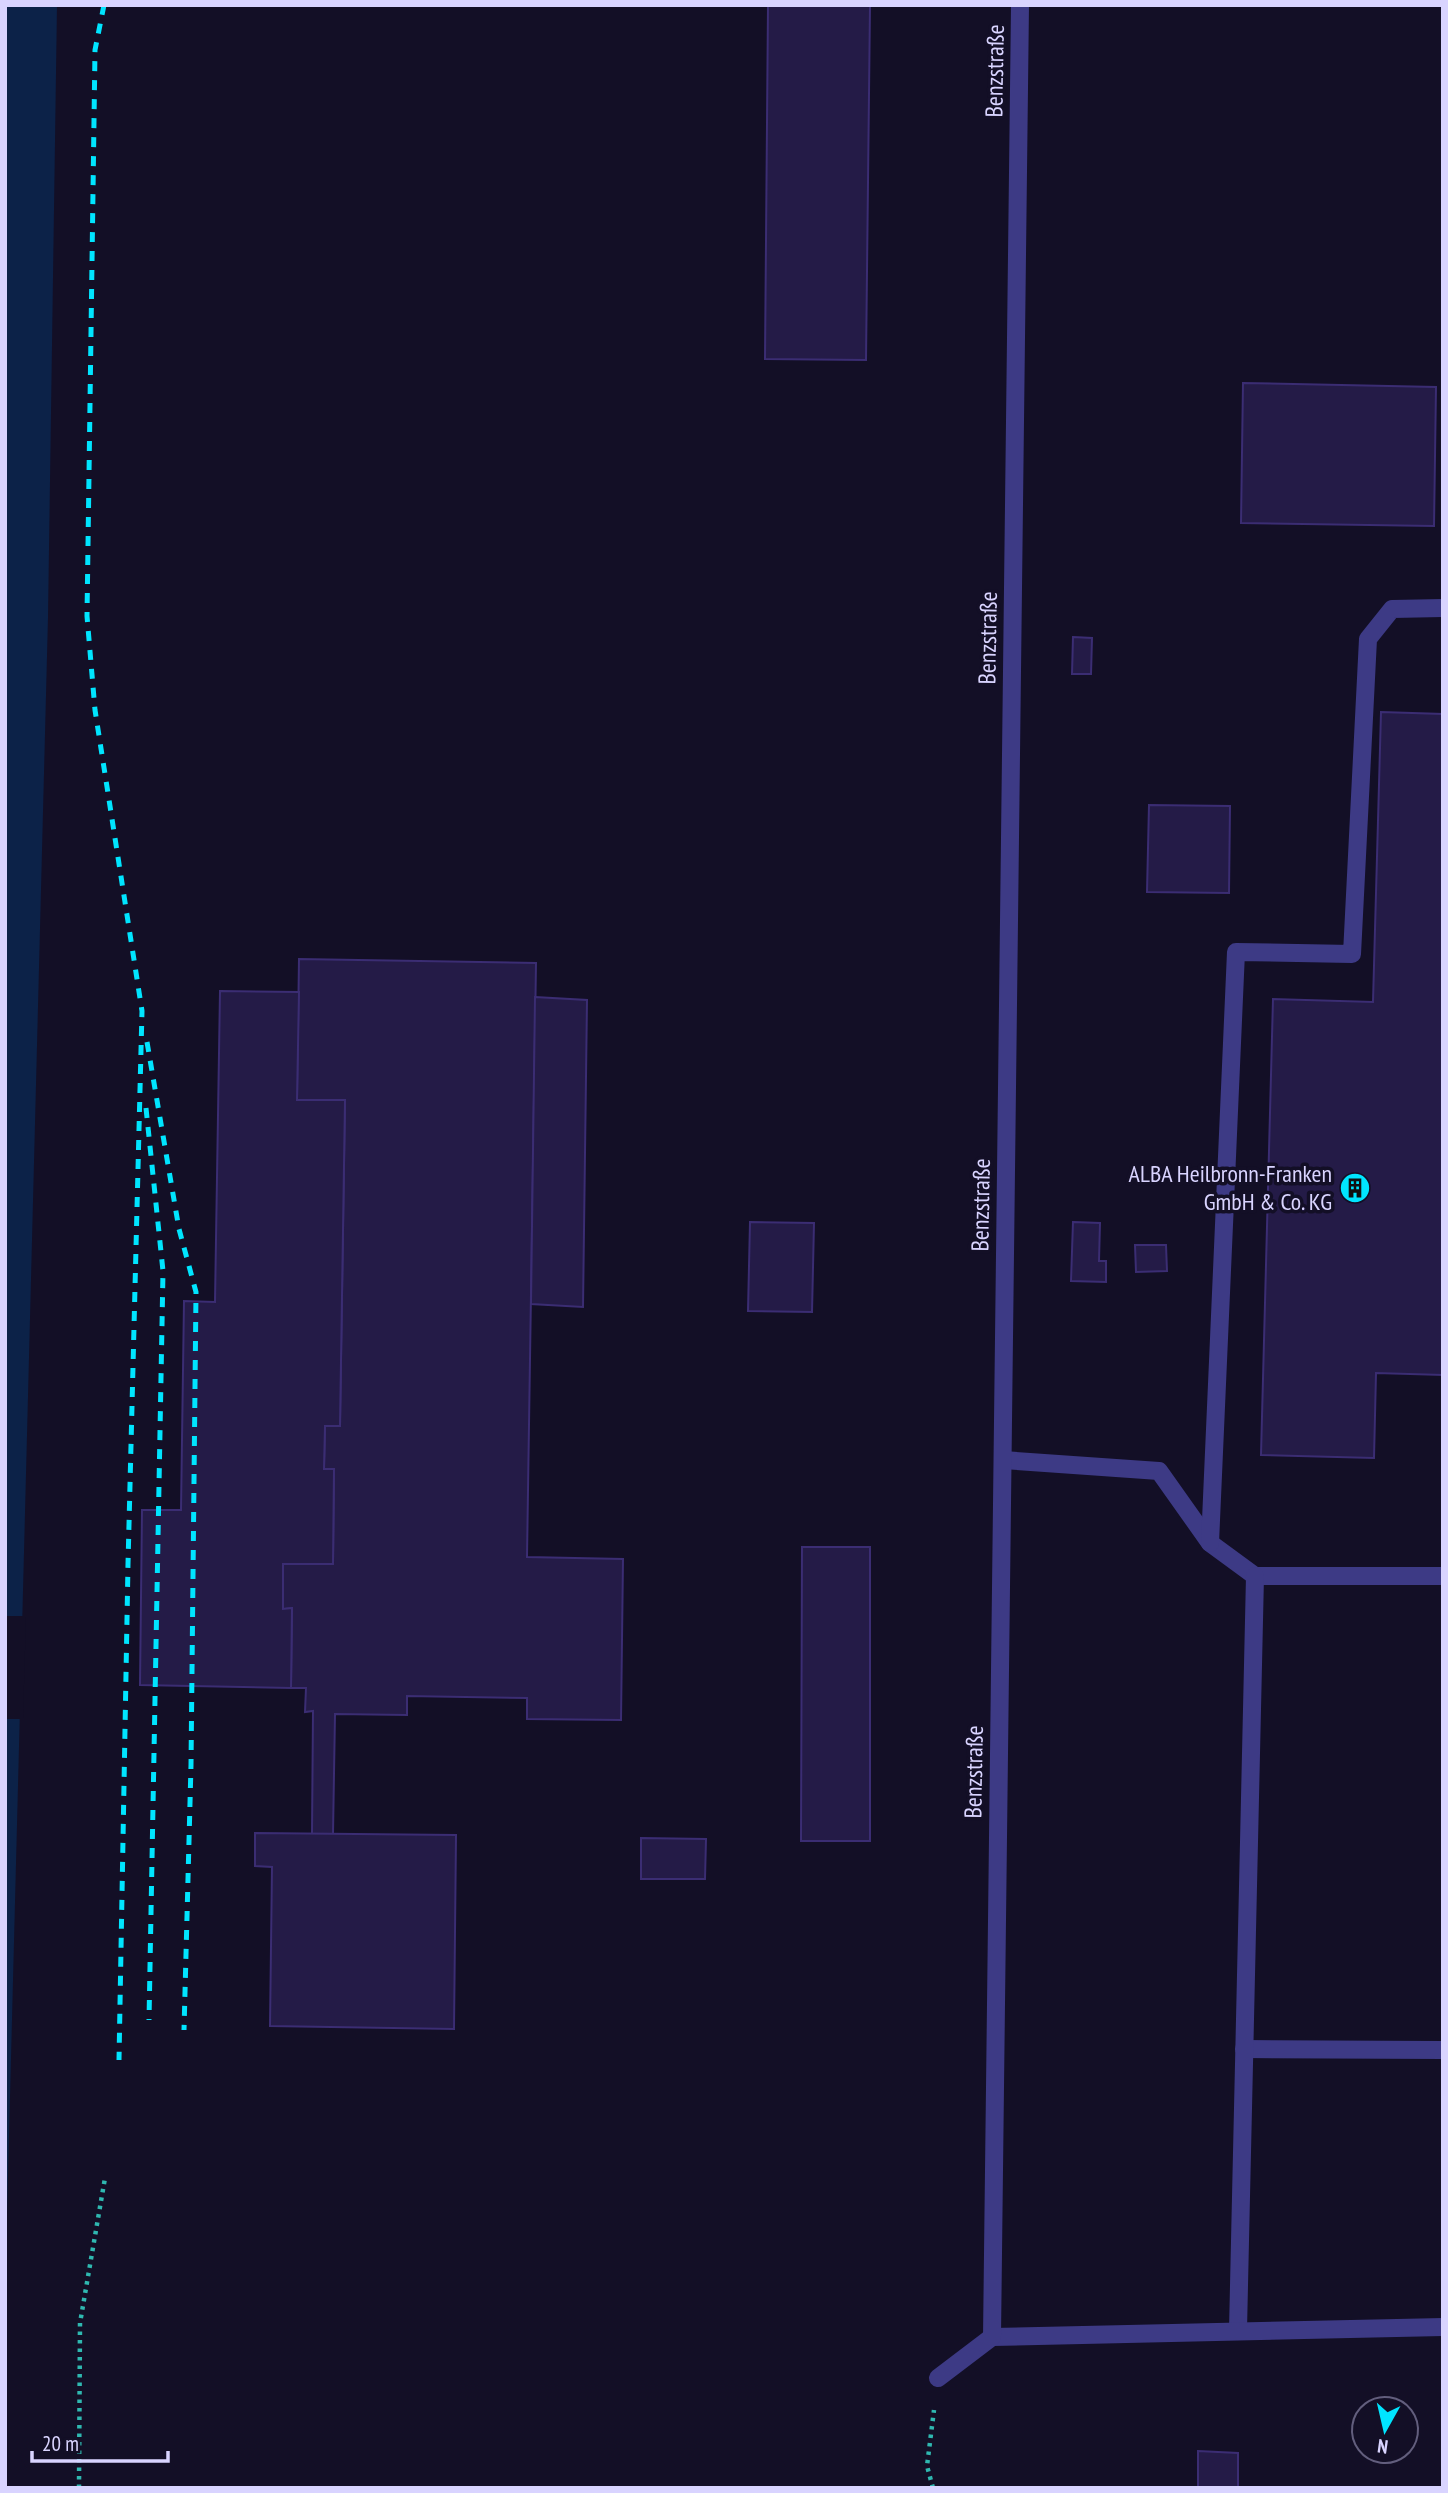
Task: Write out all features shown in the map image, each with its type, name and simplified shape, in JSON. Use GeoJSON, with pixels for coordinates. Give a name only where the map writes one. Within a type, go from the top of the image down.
{"type":"FeatureCollection","features":[{"type":"Feature","properties":{"kind":"street","name":"Benzstraße"},"geometry":{"type":"LineString","coordinates":[[992,2337],[1020,5]]}},
{"type":"Feature","properties":{"kind":"street"},"geometry":{"type":"LineString","coordinates":[[1210,1543],[1236,952],[1352,954],[1368,639],[1392,610],[1443,608]]}},
{"type":"Feature","properties":{"kind":"street"},"geometry":{"type":"LineString","coordinates":[[1003,1460],[1158,1471],[1210,1543],[1255,1576],[1443,1576]]}},
{"type":"Feature","properties":{"kind":"street"},"geometry":{"type":"LineString","coordinates":[[1238,2330],[1255,1576]]}},
{"type":"Feature","properties":{"kind":"street"},"geometry":{"type":"LineString","coordinates":[[1244,2049],[1443,2050]]}},
{"type":"Feature","properties":{"kind":"street"},"geometry":{"type":"LineString","coordinates":[[938,2378],[992,2337],[1443,2328]]}},
{"type":"Feature","properties":{"kind":"path"},"geometry":{"type":"LineString","coordinates":[[79,2488],[80,2323],[105,2178]]}},
{"type":"Feature","properties":{"kind":"path"},"geometry":{"type":"LineString","coordinates":[[933,2488],[927,2466],[938,2378]]}},
{"type":"Feature","properties":{"kind":"water"},"geometry":{"type":"Polygon","coordinates":[[[5,5],[57,5],[48,617],[5,2292],[5,5]]]}},
{"type":"Feature","properties":{"kind":"pier"},"geometry":{"type":"Polygon","coordinates":[[[5,1616],[26,1616],[23,1719],[5,1719],[5,1616]]]}},
{"type":"Feature","properties":{"kind":"building"},"geometry":{"type":"Polygon","coordinates":[[[768,5],[870,5],[866,360],[765,359],[768,5]]]}},
{"type":"Feature","properties":{"kind":"building"},"geometry":{"type":"Polygon","coordinates":[[[1243,383],[1436,387],[1434,526],[1241,523],[1243,383]]]}},
{"type":"Feature","properties":{"kind":"building"},"geometry":{"type":"Polygon","coordinates":[[[1073,637],[1092,638],[1091,674],[1072,674],[1073,637]]]}},
{"type":"Feature","properties":{"kind":"building","name":"ALBA Heilbronn-Franken GmbH & Co. KG"},"geometry":{"type":"Polygon","coordinates":[[[1381,712],[1443,714],[1443,1375],[1376,1373],[1374,1458],[1261,1455],[1273,999],[1373,1002],[1381,712]]]}},
{"type":"Feature","properties":{"kind":"building"},"geometry":{"type":"Polygon","coordinates":[[[1149,805],[1230,806],[1229,893],[1147,892],[1149,805]]]}},
{"type":"Feature","properties":{"kind":"building"},"geometry":{"type":"Polygon","coordinates":[[[299,959],[536,963],[527,1557],[623,1559],[621,1720],[527,1719],[527,1698],[407,1696],[407,1715],[335,1714],[333,1834],[312,1834],[313,1711],[305,1712],[306,1688],[291,1688],[292,1608],[283,1609],[283,1564],[333,1564],[334,1469],[324,1469],[325,1426],[340,1426],[345,1100],[297,1100],[299,959]]]}},
{"type":"Feature","properties":{"kind":"building"},"geometry":{"type":"Polygon","coordinates":[[[220,991],[299,992],[297,1100],[345,1100],[340,1426],[325,1426],[324,1469],[334,1469],[333,1564],[283,1564],[283,1609],[292,1608],[291,1688],[140,1685],[142,1510],[181,1510],[184,1301],[215,1302],[220,991]]]}},
{"type":"Feature","properties":{"kind":"building"},"geometry":{"type":"Polygon","coordinates":[[[535,997],[587,1000],[583,1307],[531,1304],[535,997]]]}},
{"type":"Feature","properties":{"kind":"building"},"geometry":{"type":"Polygon","coordinates":[[[750,1222],[814,1223],[812,1312],[748,1311],[750,1222]]]}},
{"type":"Feature","properties":{"kind":"building"},"geometry":{"type":"Polygon","coordinates":[[[1073,1222],[1100,1223],[1099,1261],[1106,1261],[1106,1282],[1071,1281],[1073,1222]]]}},
{"type":"Feature","properties":{"kind":"building"},"geometry":{"type":"Polygon","coordinates":[[[1135,1245],[1166,1245],[1167,1271],[1136,1272],[1135,1245]]]}},
{"type":"Feature","properties":{"kind":"building"},"geometry":{"type":"Polygon","coordinates":[[[802,1547],[870,1547],[870,1841],[801,1841],[802,1547]]]}},
{"type":"Feature","properties":{"kind":"building"},"geometry":{"type":"Polygon","coordinates":[[[255,1833],[456,1835],[454,2029],[270,2026],[272,1867],[255,1866],[255,1833]]]}},
{"type":"Feature","properties":{"kind":"building"},"geometry":{"type":"Polygon","coordinates":[[[641,1838],[706,1839],[705,1879],[641,1879],[641,1838]]]}},
{"type":"Feature","properties":{"kind":"building"},"geometry":{"type":"Polygon","coordinates":[[[1198,2451],[1238,2453],[1238,2488],[1198,2488],[1198,2451]]]}},
{"type":"Feature","properties":{"kind":"railway"},"geometry":{"type":"LineString","coordinates":[[104,5],[95,50],[87,616],[95,710],[142,1011],[119,2060]]}},
{"type":"Feature","properties":{"kind":"railway"},"geometry":{"type":"LineString","coordinates":[[147,1042],[179,1229],[196,1292],[191,1765],[184,2030]]}},
{"type":"Feature","properties":{"kind":"railway"},"geometry":{"type":"LineString","coordinates":[[146,1108],[163,1271],[149,2020]]}},
{"type":"Feature","properties":{"kind":"place","name":"ALBA Heilbronn-Franken GmbH & Co. KG"},"geometry":{"type":"Point","coordinates":[1355,1188]}}]}
